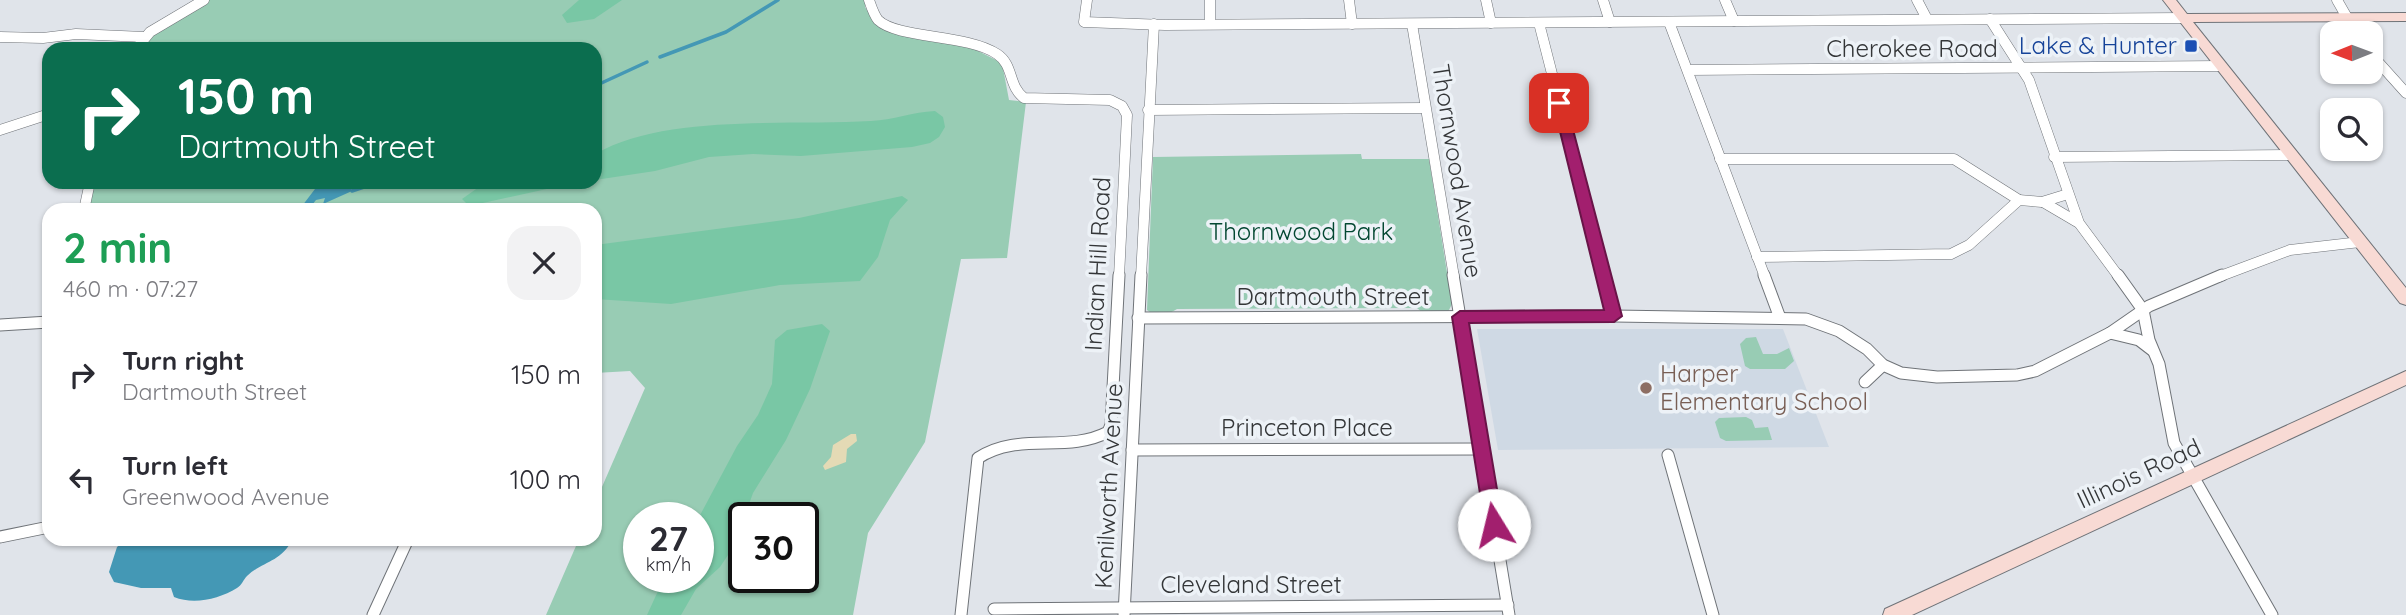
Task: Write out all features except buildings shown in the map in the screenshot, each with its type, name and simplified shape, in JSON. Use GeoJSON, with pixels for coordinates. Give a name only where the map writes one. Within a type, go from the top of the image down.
{"type":"FeatureCollection","features":[{"type":"Feature","properties":{"kind":"main road"},"geometry":{"type":"LineString","coordinates":[[2169,0],[2406,299]]}},
{"type":"Feature","properties":{"kind":"main road"},"geometry":{"type":"LineString","coordinates":[[2183,18],[2406,17]]}},
{"type":"Feature","properties":{"kind":"main road","name":"Illinois Road"},"geometry":{"type":"LineString","coordinates":[[1892,615],[2406,379]]}},
{"type":"Feature","properties":{"kind":"street"},"geometry":{"type":"LineString","coordinates":[[141,42],[144,37],[204,0]]}},
{"type":"Feature","properties":{"kind":"street","name":"Indian Hill Road"},"geometry":{"type":"LineString","coordinates":[[869,0],[877,19],[888,26],[975,45],[1000,56],[1010,66],[1016,91],[1024,98],[1110,100],[1122,106],[1127,115],[1111,425],[1108,432],[1090,442],[1010,442],[988,449],[978,458],[961,615]]}},
{"type":"Feature","properties":{"kind":"street"},"geometry":{"type":"LineString","coordinates":[[1087,0],[1084,22],[1154,24],[2183,18]]}},
{"type":"Feature","properties":{"kind":"street"},"geometry":{"type":"LineString","coordinates":[[1210,0],[1210,24]]}},
{"type":"Feature","properties":{"kind":"street"},"geometry":{"type":"LineString","coordinates":[[1349,0],[1352,24]]}},
{"type":"Feature","properties":{"kind":"street"},"geometry":{"type":"LineString","coordinates":[[1486,0],[1491,23]]}},
{"type":"Feature","properties":{"kind":"street"},"geometry":{"type":"LineString","coordinates":[[1603,0],[1610,22]]}},
{"type":"Feature","properties":{"kind":"street"},"geometry":{"type":"LineString","coordinates":[[1725,0],[1734,21]]}},
{"type":"Feature","properties":{"kind":"street"},"geometry":{"type":"LineString","coordinates":[[1917,0],[1927,19]]}},
{"type":"Feature","properties":{"kind":"street"},"geometry":{"type":"LineString","coordinates":[[2337,0],[2350,21]]}},
{"type":"Feature","properties":{"kind":"street"},"geometry":{"type":"LineString","coordinates":[[1990,19],[2022,67],[2079,223],[2143,310],[2174,443],[2272,615]]}},
{"type":"Feature","properties":{"kind":"street"},"geometry":{"type":"LineString","coordinates":[[1670,22],[1780,318]]}},
{"type":"Feature","properties":{"kind":"street","name":"Thornwood Avenue"},"geometry":{"type":"LineString","coordinates":[[1412,23],[1508,610]]}},
{"type":"Feature","properties":{"kind":"street"},"geometry":{"type":"LineString","coordinates":[[1539,23],[1614,316]]}},
{"type":"Feature","properties":{"kind":"street","name":"Kenilworth Avenue"},"geometry":{"type":"LineString","coordinates":[[1125,610],[1154,24]]}},
{"type":"Feature","properties":{"kind":"street"},"geometry":{"type":"LineString","coordinates":[[0,37],[43,38],[76,34],[144,37]]}},
{"type":"Feature","properties":{"kind":"street","name":"Cherokee Road"},"geometry":{"type":"LineString","coordinates":[[1688,70],[2220,66]]}},
{"type":"Feature","properties":{"kind":"street"},"geometry":{"type":"LineString","coordinates":[[2384,68],[2406,93]]}},
{"type":"Feature","properties":{"kind":"street"},"geometry":{"type":"LineString","coordinates":[[1148,110],[1425,108]]}},
{"type":"Feature","properties":{"kind":"street"},"geometry":{"type":"LineString","coordinates":[[0,130],[42,116]]}},
{"type":"Feature","properties":{"kind":"street"},"geometry":{"type":"LineString","coordinates":[[2054,157],[2292,155]]}},
{"type":"Feature","properties":{"kind":"street"},"geometry":{"type":"LineString","coordinates":[[1720,159],[1943,157],[1964,162],[2019,200],[2042,202],[2068,194]]}},
{"type":"Feature","properties":{"kind":"street"},"geometry":{"type":"LineString","coordinates":[[1757,257],[1951,254],[1969,245],[2019,200]]}},
{"type":"Feature","properties":{"kind":"street"},"geometry":{"type":"LineString","coordinates":[[2042,202],[2079,223]]}},
{"type":"Feature","properties":{"kind":"street"},"geometry":{"type":"LineString","coordinates":[[1865,382],[1883,365],[1901,373],[1937,377],[2027,374],[2110,333],[2143,310],[2273,255],[2306,247],[2360,242]]}},
{"type":"Feature","properties":{"kind":"street","name":"Dartmouth Street"},"geometry":{"type":"LineString","coordinates":[[1138,318],[1806,318],[1825,324],[1867,349],[1883,365]]}},
{"type":"Feature","properties":{"kind":"street"},"geometry":{"type":"LineString","coordinates":[[0,324],[42,322]]}},
{"type":"Feature","properties":{"kind":"street"},"geometry":{"type":"LineString","coordinates":[[2110,333],[2139,340],[2154,352]]}},
{"type":"Feature","properties":{"kind":"street","name":"Princeton Place"},"geometry":{"type":"LineString","coordinates":[[1132,450],[1482,449]]}},
{"type":"Feature","properties":{"kind":"street"},"geometry":{"type":"LineString","coordinates":[[1668,455],[1713,615]]}},
{"type":"Feature","properties":{"kind":"street"},"geometry":{"type":"LineString","coordinates":[[0,537],[42,528]]}},
{"type":"Feature","properties":{"kind":"street"},"geometry":{"type":"LineString","coordinates":[[373,615],[405,546]]}},
{"type":"Feature","properties":{"kind":"street","name":"Cleveland Street"},"geometry":{"type":"LineString","coordinates":[[994,609],[1508,610]]}},
{"type":"Feature","properties":{"kind":"shaded area","name":"Harper Elementary School"},"geometry":{"type":"Polygon","coordinates":[[[1477,329],[1783,329],[1829,447],[1498,450],[1477,329]]]}},
{"type":"Feature","properties":{"kind":"green space"},"geometry":{"type":"Polygon","coordinates":[[[208,0],[865,0],[865,7],[874,21],[966,45],[1002,63],[1009,100],[1026,102],[1007,258],[961,259],[925,442],[868,533],[853,615],[546,615],[576,546],[602,546],[602,487],[645,388],[630,371],[602,373],[602,203],[90,203],[94,189],[602,189],[602,42],[145,42],[208,0]]]}},
{"type":"Feature","properties":{"kind":"green space"},"geometry":{"type":"Polygon","coordinates":[[[579,0],[622,0],[594,19],[567,23],[562,15],[579,0]]]}},
{"type":"Feature","properties":{"kind":"green space"},"geometry":{"type":"Polygon","coordinates":[[[935,111],[943,117],[945,127],[939,137],[930,143],[912,147],[801,156],[753,154],[709,157],[655,171],[602,179],[602,151],[624,141],[657,132],[730,124],[871,121],[935,111]]]}},
{"type":"Feature","properties":{"kind":"green space","name":"Thornwood Park"},"geometry":{"type":"Polygon","coordinates":[[[1361,154],[1362,159],[1429,159],[1452,304],[1448,312],[1423,313],[1417,308],[1177,309],[1170,313],[1154,314],[1147,310],[1153,157],[1361,154]]]}},
{"type":"Feature","properties":{"kind":"green space"},"geometry":{"type":"Polygon","coordinates":[[[476,189],[547,189],[483,203],[466,203],[462,199],[476,189]]]}},
{"type":"Feature","properties":{"kind":"green space"},"geometry":{"type":"Polygon","coordinates":[[[902,196],[908,200],[890,220],[878,257],[860,281],[780,285],[671,304],[602,299],[602,244],[799,218],[902,196]]]}},
{"type":"Feature","properties":{"kind":"green space"},"geometry":{"type":"Polygon","coordinates":[[[822,324],[830,331],[810,389],[786,440],[750,502],[728,502],[728,555],[714,572],[714,502],[707,502],[737,446],[758,415],[772,384],[775,340],[787,330],[822,324]]]}},
{"type":"Feature","properties":{"kind":"green space"},"geometry":{"type":"Polygon","coordinates":[[[1756,337],[1763,354],[1777,354],[1789,348],[1794,361],[1785,369],[1750,369],[1745,366],[1740,344],[1746,338],[1756,337]]]}},
{"type":"Feature","properties":{"kind":"green space"},"geometry":{"type":"Polygon","coordinates":[[[1746,417],[1752,420],[1755,428],[1768,427],[1772,440],[1726,441],[1720,438],[1715,422],[1719,418],[1746,417]]]}},
{"type":"Feature","properties":{"kind":"green space"},"geometry":{"type":"Polygon","coordinates":[[[657,593],[694,593],[681,615],[647,615],[657,593]]]}},
{"type":"Feature","properties":{"kind":"sand"},"geometry":{"type":"Polygon","coordinates":[[[851,434],[856,434],[857,441],[847,449],[846,462],[825,470],[823,466],[831,457],[833,445],[851,434]]]}},
{"type":"Feature","properties":{"kind":"water"},"geometry":{"type":"Polygon","coordinates":[[[315,189],[352,191],[325,203],[325,198],[314,203],[304,203],[315,189]]]}},
{"type":"Feature","properties":{"kind":"water"},"geometry":{"type":"Polygon","coordinates":[[[289,546],[283,553],[253,571],[237,588],[214,598],[198,601],[174,597],[171,588],[141,588],[114,582],[109,572],[117,547],[289,546]]]}},
{"type":"Feature","properties":{"kind":"waterway"},"geometry":{"type":"LineString","coordinates":[[660,57],[726,32],[778,0]]}},
{"type":"Feature","properties":{"kind":"waterway"},"geometry":{"type":"LineString","coordinates":[[602,83],[647,62]]}},
{"type":"Feature","properties":{"kind":"waterway"},"geometry":{"type":"LineString","coordinates":[[352,191],[358,189]]}},
{"type":"Feature","properties":{"kind":"place","name":"Lake & Hunter"},"geometry":{"type":"Point","coordinates":[2191,46]}},
{"type":"Feature","properties":{"kind":"place","name":"Harper Elementary School"},"geometry":{"type":"Point","coordinates":[1646,388]}},
{"type":"Feature","properties":{"kind":"route"},"geometry":{"type":"LineString","coordinates":[[1494,525],[1460,317],[1614,316],[1559,103]]}}]}
